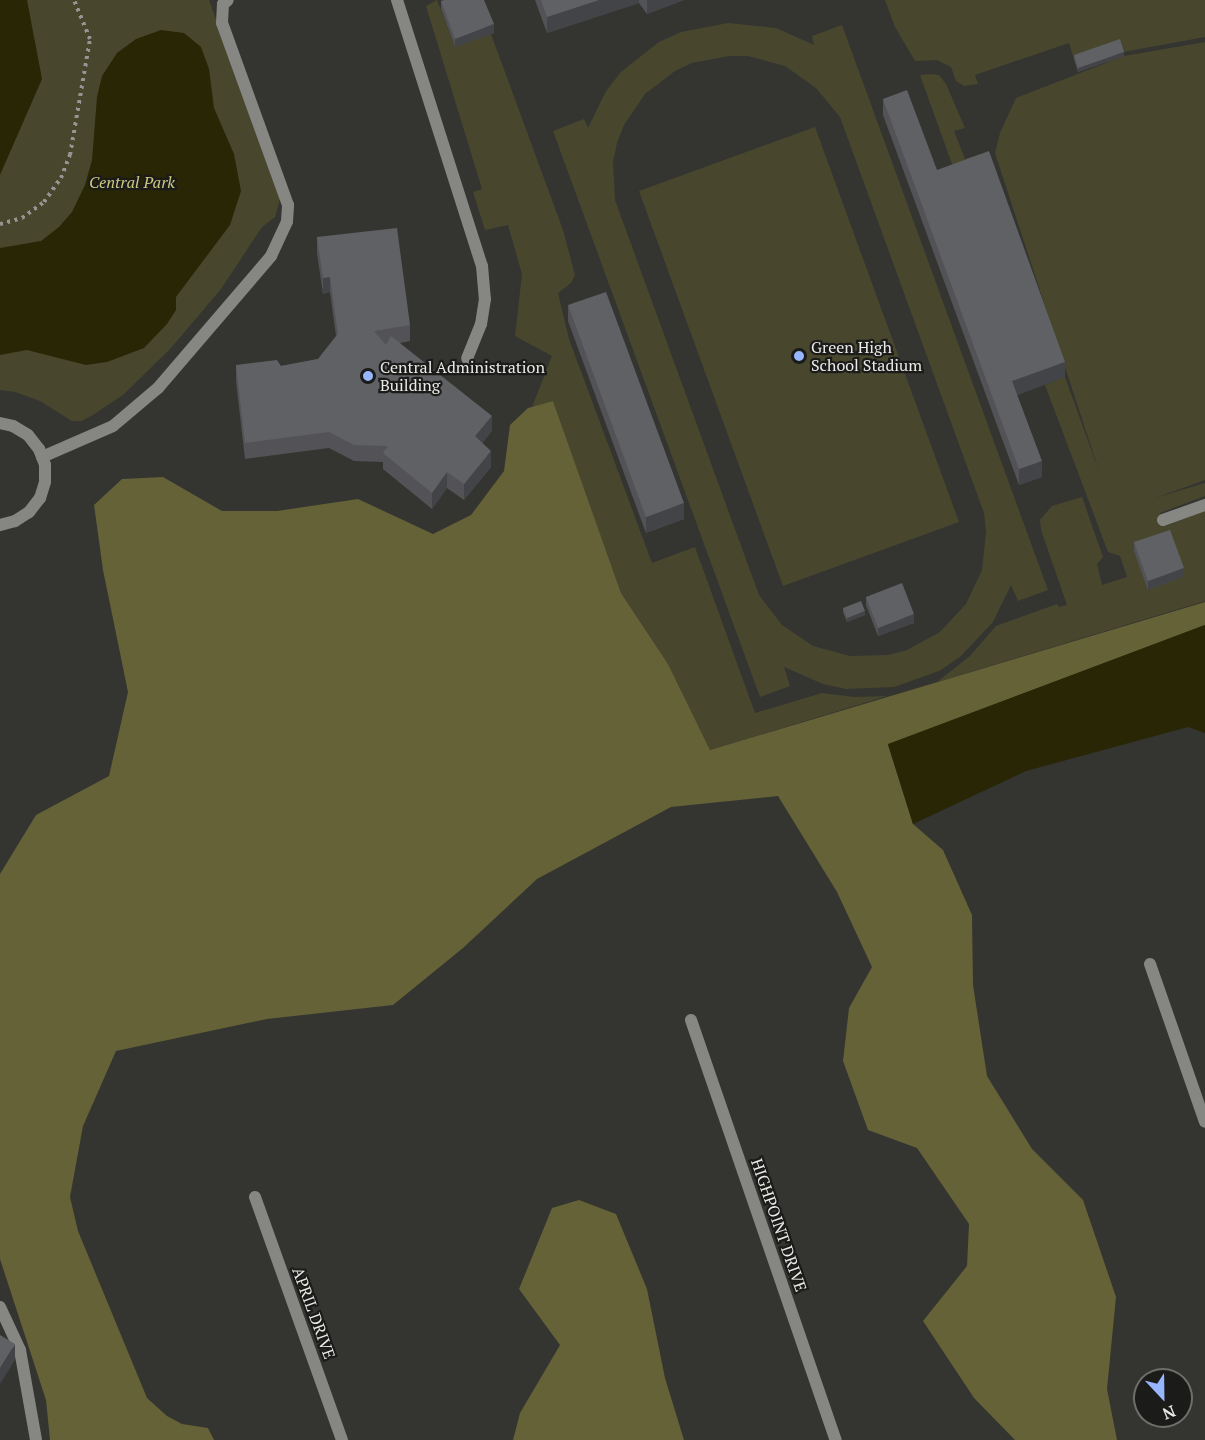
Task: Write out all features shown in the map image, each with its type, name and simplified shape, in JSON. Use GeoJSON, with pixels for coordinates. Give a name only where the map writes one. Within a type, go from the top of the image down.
{"type":"FeatureCollection","features":[{"type":"Feature","properties":{"kind":"street"},"geometry":{"type":"LineString","coordinates":[[42,457],[112,426],[158,388],[271,256],[287,221],[288,205],[222,23],[223,4],[228,0]]}},
{"type":"Feature","properties":{"kind":"street"},"geometry":{"type":"LineString","coordinates":[[397,0],[482,266],[485,299],[481,324],[467,358]]}},
{"type":"Feature","properties":{"kind":"street"},"geometry":{"type":"LineString","coordinates":[[0,423],[13,426],[28,435],[42,457],[45,482],[40,498],[29,512],[15,521],[0,525]]}},
{"type":"Feature","properties":{"kind":"street"},"geometry":{"type":"LineString","coordinates":[[1163,520],[1205,505]]}},
{"type":"Feature","properties":{"kind":"street"},"geometry":{"type":"LineString","coordinates":[[1150,964],[1205,1122]]}},
{"type":"Feature","properties":{"kind":"street","name":"HIGHPOINT DRIVE"},"geometry":{"type":"LineString","coordinates":[[691,1020],[836,1440]]}},
{"type":"Feature","properties":{"kind":"street","name":"APRIL DRIVE"},"geometry":{"type":"LineString","coordinates":[[255,1197],[342,1440]]}},
{"type":"Feature","properties":{"kind":"street"},"geometry":{"type":"LineString","coordinates":[[0,1307],[20,1350],[36,1440]]}},
{"type":"Feature","properties":{"kind":"path"},"geometry":{"type":"LineString","coordinates":[[0,224],[22,218],[44,202],[61,178],[70,155],[90,39],[74,0]]}},
{"type":"Feature","properties":{"kind":"green space","name":"Central Park"},"geometry":{"type":"Polygon","coordinates":[[[0,0],[209,0],[280,199],[275,217],[262,227],[221,289],[171,348],[123,395],[81,421],[72,421],[40,401],[15,392],[0,390],[0,0]]]}},
{"type":"Feature","properties":{"kind":"green space"},"geometry":{"type":"Polygon","coordinates":[[[437,0],[455,47],[491,34],[563,230],[575,275],[571,283],[558,293],[569,339],[652,563],[695,547],[755,713],[822,693],[854,697],[887,696],[710,750],[668,664],[621,593],[553,401],[532,407],[552,356],[515,336],[522,274],[508,225],[485,230],[473,192],[482,189],[426,6],[437,0]]]}},
{"type":"Feature","properties":{"kind":"green space"},"geometry":{"type":"Polygon","coordinates":[[[885,0],[1205,0],[1205,37],[1123,52],[1120,43],[1074,59],[1069,43],[975,75],[978,84],[964,86],[956,81],[951,67],[937,60],[915,61],[895,27],[885,0]]]}},
{"type":"Feature","properties":{"kind":"green space"},"geometry":{"type":"Polygon","coordinates":[[[728,23],[776,28],[814,45],[812,36],[842,25],[1048,590],[1018,601],[1011,585],[993,622],[960,657],[939,671],[894,687],[846,689],[823,684],[784,667],[790,686],[760,697],[553,131],[584,119],[588,128],[606,91],[621,72],[659,42],[681,32],[728,23]],[[729,56],[692,63],[675,71],[645,94],[624,125],[617,143],[613,162],[615,200],[759,595],[782,625],[813,646],[850,656],[888,655],[907,650],[940,632],[966,604],[982,570],[986,532],[984,513],[840,117],[816,88],[785,66],[748,56],[729,56]]]}},
{"type":"Feature","properties":{"kind":"green space"},"geometry":{"type":"Polygon","coordinates":[[[1205,42],[1205,480],[1155,498],[1205,483],[1205,496],[1160,513],[1166,526],[1205,511],[1205,601],[937,682],[970,656],[996,626],[1057,604],[1059,607],[1067,605],[1041,530],[1040,520],[1052,506],[1082,497],[1103,557],[1097,564],[1102,585],[1127,577],[1120,556],[1108,552],[1045,385],[1065,377],[1100,474],[995,153],[1000,133],[1016,98],[1124,56],[1205,42]],[[1134,551],[1149,589],[1184,576],[1134,551]]]}},
{"type":"Feature","properties":{"kind":"green space"},"geometry":{"type":"Polygon","coordinates":[[[920,75],[939,75],[946,84],[965,128],[954,131],[965,159],[980,154],[985,168],[957,178],[920,75]]]}},
{"type":"Feature","properties":{"kind":"green space","name":"Green High School Stadium"},"geometry":{"type":"Polygon","coordinates":[[[815,127],[959,522],[783,586],[639,191],[815,127]]]}},
{"type":"Feature","properties":{"kind":"shaded area"},"geometry":{"type":"Polygon","coordinates":[[[0,0],[27,0],[42,79],[0,175],[0,0]]]}},
{"type":"Feature","properties":{"kind":"shaded area"},"geometry":{"type":"Polygon","coordinates":[[[161,30],[184,33],[201,47],[209,69],[214,108],[234,154],[241,191],[230,225],[176,297],[176,310],[167,324],[144,348],[107,362],[86,365],[27,350],[0,355],[0,248],[41,241],[59,227],[72,212],[85,185],[92,160],[97,97],[102,76],[117,53],[136,39],[161,30]]]}},
{"type":"Feature","properties":{"kind":"shaded area"},"geometry":{"type":"Polygon","coordinates":[[[553,401],[621,593],[668,664],[710,750],[1205,602],[1205,625],[888,745],[913,824],[943,850],[972,915],[973,985],[987,1076],[1032,1149],[1083,1200],[1116,1297],[1107,1389],[1117,1440],[1015,1440],[974,1398],[923,1321],[967,1266],[969,1224],[917,1148],[868,1130],[843,1061],[849,1008],[872,967],[837,892],[778,796],[671,807],[537,879],[463,948],[393,1005],[267,1019],[116,1051],[83,1126],[70,1197],[78,1231],[147,1398],[167,1416],[182,1424],[208,1428],[214,1440],[50,1440],[46,1400],[0,1259],[0,874],[36,815],[109,776],[128,692],[103,570],[94,505],[122,479],[163,477],[222,511],[277,511],[358,499],[433,534],[471,515],[504,471],[510,425],[528,408],[553,401]]]}},
{"type":"Feature","properties":{"kind":"shaded area"},"geometry":{"type":"Polygon","coordinates":[[[1205,625],[1205,733],[1188,727],[1026,771],[913,824],[888,744],[1205,625]]]}},
{"type":"Feature","properties":{"kind":"shaded area"},"geometry":{"type":"Polygon","coordinates":[[[579,1200],[616,1214],[647,1289],[665,1378],[684,1440],[513,1440],[520,1413],[560,1345],[519,1289],[552,1208],[579,1200]]]}},
{"type":"Feature","properties":{"kind":"building"},"geometry":{"type":"Polygon","coordinates":[[[484,0],[494,24],[455,39],[441,1],[484,0]]]}},
{"type":"Feature","properties":{"kind":"building"},"geometry":{"type":"Polygon","coordinates":[[[541,0],[599,0],[547,17],[541,0]]]}},
{"type":"Feature","properties":{"kind":"building"},"geometry":{"type":"Polygon","coordinates":[[[1120,39],[1124,52],[1078,68],[1074,55],[1120,39]]]}},
{"type":"Feature","properties":{"kind":"building"},"geometry":{"type":"Polygon","coordinates":[[[907,90],[937,170],[989,151],[1065,362],[1012,381],[1042,461],[1019,469],[883,99],[907,90]]]}},
{"type":"Feature","properties":{"kind":"building","name":"Central Administration Building"},"geometry":{"type":"Polygon","coordinates":[[[397,228],[410,325],[374,331],[386,345],[391,336],[492,416],[475,436],[491,451],[464,484],[447,472],[432,493],[383,453],[388,446],[354,445],[329,432],[245,443],[236,365],[277,360],[281,366],[318,359],[338,334],[330,277],[323,278],[317,237],[397,228]]]}},
{"type":"Feature","properties":{"kind":"building"},"geometry":{"type":"Polygon","coordinates":[[[606,292],[684,503],[646,517],[568,305],[606,292]]]}},
{"type":"Feature","properties":{"kind":"building"},"geometry":{"type":"Polygon","coordinates":[[[1170,530],[1184,568],[1148,581],[1134,542],[1170,530]]]}},
{"type":"Feature","properties":{"kind":"building"},"geometry":{"type":"Polygon","coordinates":[[[902,583],[914,614],[878,628],[866,597],[902,583]]]}},
{"type":"Feature","properties":{"kind":"building"},"geometry":{"type":"Polygon","coordinates":[[[861,601],[865,611],[847,618],[843,608],[861,601]]]}},
{"type":"Feature","properties":{"kind":"building"},"geometry":{"type":"Polygon","coordinates":[[[0,1335],[15,1344],[0,1368],[0,1335]]]}},
{"type":"Feature","properties":{"kind":"place","name":"Green High School Stadium"},"geometry":{"type":"Point","coordinates":[799,356]}},
{"type":"Feature","properties":{"kind":"place","name":"Central Administration Building"},"geometry":{"type":"Point","coordinates":[368,376]}}]}
